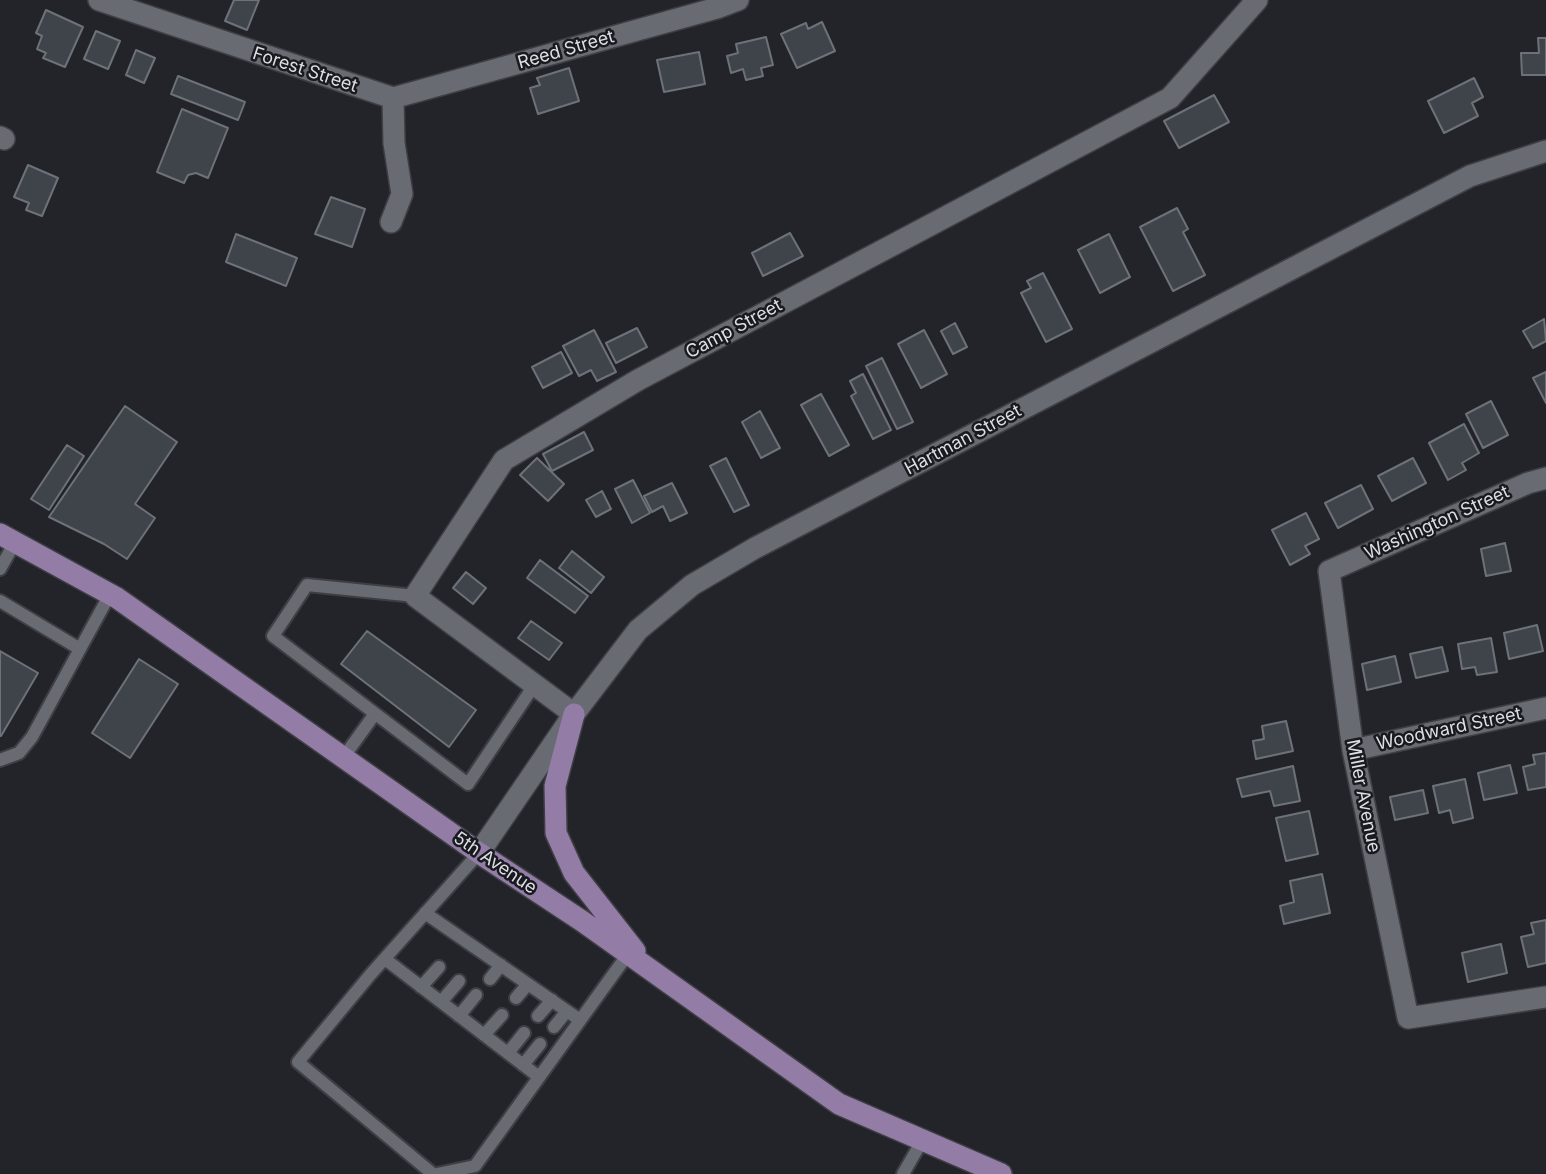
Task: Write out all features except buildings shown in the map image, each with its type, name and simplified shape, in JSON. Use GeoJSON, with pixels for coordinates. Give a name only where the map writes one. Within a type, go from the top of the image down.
{"type":"FeatureCollection","features":[{"type":"Feature","properties":{"kind":"main road","name":"5th Avenue"},"geometry":{"type":"LineString","coordinates":[[8,538],[110,594],[628,954],[838,1104],[1000,1174]]}},
{"type":"Feature","properties":{"kind":"main road"},"geometry":{"type":"LineString","coordinates":[[574,714],[555,786],[556,833],[574,873],[649,969]]}},
{"type":"Feature","properties":{"kind":"street","name":"Forest Street"},"geometry":{"type":"LineString","coordinates":[[99,0],[393,99]]}},
{"type":"Feature","properties":{"kind":"street","name":"Reed Street"},"geometry":{"type":"LineString","coordinates":[[393,99],[738,0]]}},
{"type":"Feature","properties":{"kind":"street","name":"Camp Street"},"geometry":{"type":"LineString","coordinates":[[415,596],[504,460],[638,380],[1170,98],[1258,0]]}},
{"type":"Feature","properties":{"kind":"street"},"geometry":{"type":"LineString","coordinates":[[391,222],[402,194],[394,143],[393,99]]}},
{"type":"Feature","properties":{"kind":"street","name":"Hartman Street"},"geometry":{"type":"LineString","coordinates":[[479,853],[574,714],[638,630],[692,585],[755,548],[1470,176],[1546,151]]}},
{"type":"Feature","properties":{"kind":"street","name":"Washington Street"},"geometry":{"type":"LineString","coordinates":[[1329,571],[1528,482],[1546,478]]}},
{"type":"Feature","properties":{"kind":"street","name":"Miller Avenue"},"geometry":{"type":"LineString","coordinates":[[1329,571],[1353,750],[1408,1018],[1546,997]]}},
{"type":"Feature","properties":{"kind":"street"},"geometry":{"type":"LineString","coordinates":[[415,596],[574,714]]}},
{"type":"Feature","properties":{"kind":"street","name":"Woodward Street"},"geometry":{"type":"LineString","coordinates":[[1353,750],[1546,708]]}},
{"type":"Feature","properties":{"kind":"lane"},"geometry":{"type":"LineString","coordinates":[[0,569],[8,538]]}},
{"type":"Feature","properties":{"kind":"lane"},"geometry":{"type":"LineString","coordinates":[[415,596],[307,585],[273,636],[468,784],[535,684]]}},
{"type":"Feature","properties":{"kind":"lane"},"geometry":{"type":"LineString","coordinates":[[0,760],[19,753],[32,737],[110,594]]}},
{"type":"Feature","properties":{"kind":"lane"},"geometry":{"type":"LineString","coordinates":[[0,601],[80,649]]}},
{"type":"Feature","properties":{"kind":"lane"},"geometry":{"type":"LineString","coordinates":[[343,758],[374,715]]}},
{"type":"Feature","properties":{"kind":"lane"},"geometry":{"type":"LineString","coordinates":[[479,853],[298,1062],[435,1174],[475,1166],[628,954]]}},
{"type":"Feature","properties":{"kind":"lane"},"geometry":{"type":"LineString","coordinates":[[425,913],[580,1020]]}},
{"type":"Feature","properties":{"kind":"lane"},"geometry":{"type":"LineString","coordinates":[[454,950],[463,939]]}},
{"type":"Feature","properties":{"kind":"lane"},"geometry":{"type":"LineString","coordinates":[[473,964],[483,953]]}},
{"type":"Feature","properties":{"kind":"lane"},"geometry":{"type":"LineString","coordinates":[[385,959],[539,1077]]}},
{"type":"Feature","properties":{"kind":"lane"},"geometry":{"type":"LineString","coordinates":[[490,979],[501,965]]}},
{"type":"Feature","properties":{"kind":"lane"},"geometry":{"type":"LineString","coordinates":[[421,987],[439,967]]}},
{"type":"Feature","properties":{"kind":"lane"},"geometry":{"type":"LineString","coordinates":[[441,1002],[459,981]]}},
{"type":"Feature","properties":{"kind":"lane"},"geometry":{"type":"LineString","coordinates":[[516,998],[528,984]]}},
{"type":"Feature","properties":{"kind":"lane"},"geometry":{"type":"LineString","coordinates":[[459,1016],[476,995]]}},
{"type":"Feature","properties":{"kind":"lane"},"geometry":{"type":"LineString","coordinates":[[538,1016],[552,1000]]}},
{"type":"Feature","properties":{"kind":"lane"},"geometry":{"type":"LineString","coordinates":[[554,1027],[567,1011]]}},
{"type":"Feature","properties":{"kind":"lane"},"geometry":{"type":"LineString","coordinates":[[484,1035],[502,1015]]}},
{"type":"Feature","properties":{"kind":"lane"},"geometry":{"type":"LineString","coordinates":[[508,1053],[524,1033]]}},
{"type":"Feature","properties":{"kind":"lane"},"geometry":{"type":"LineString","coordinates":[[523,1065],[540,1044]]}},
{"type":"Feature","properties":{"kind":"lane"},"geometry":{"type":"LineString","coordinates":[[903,1174],[922,1140]]}}]}
